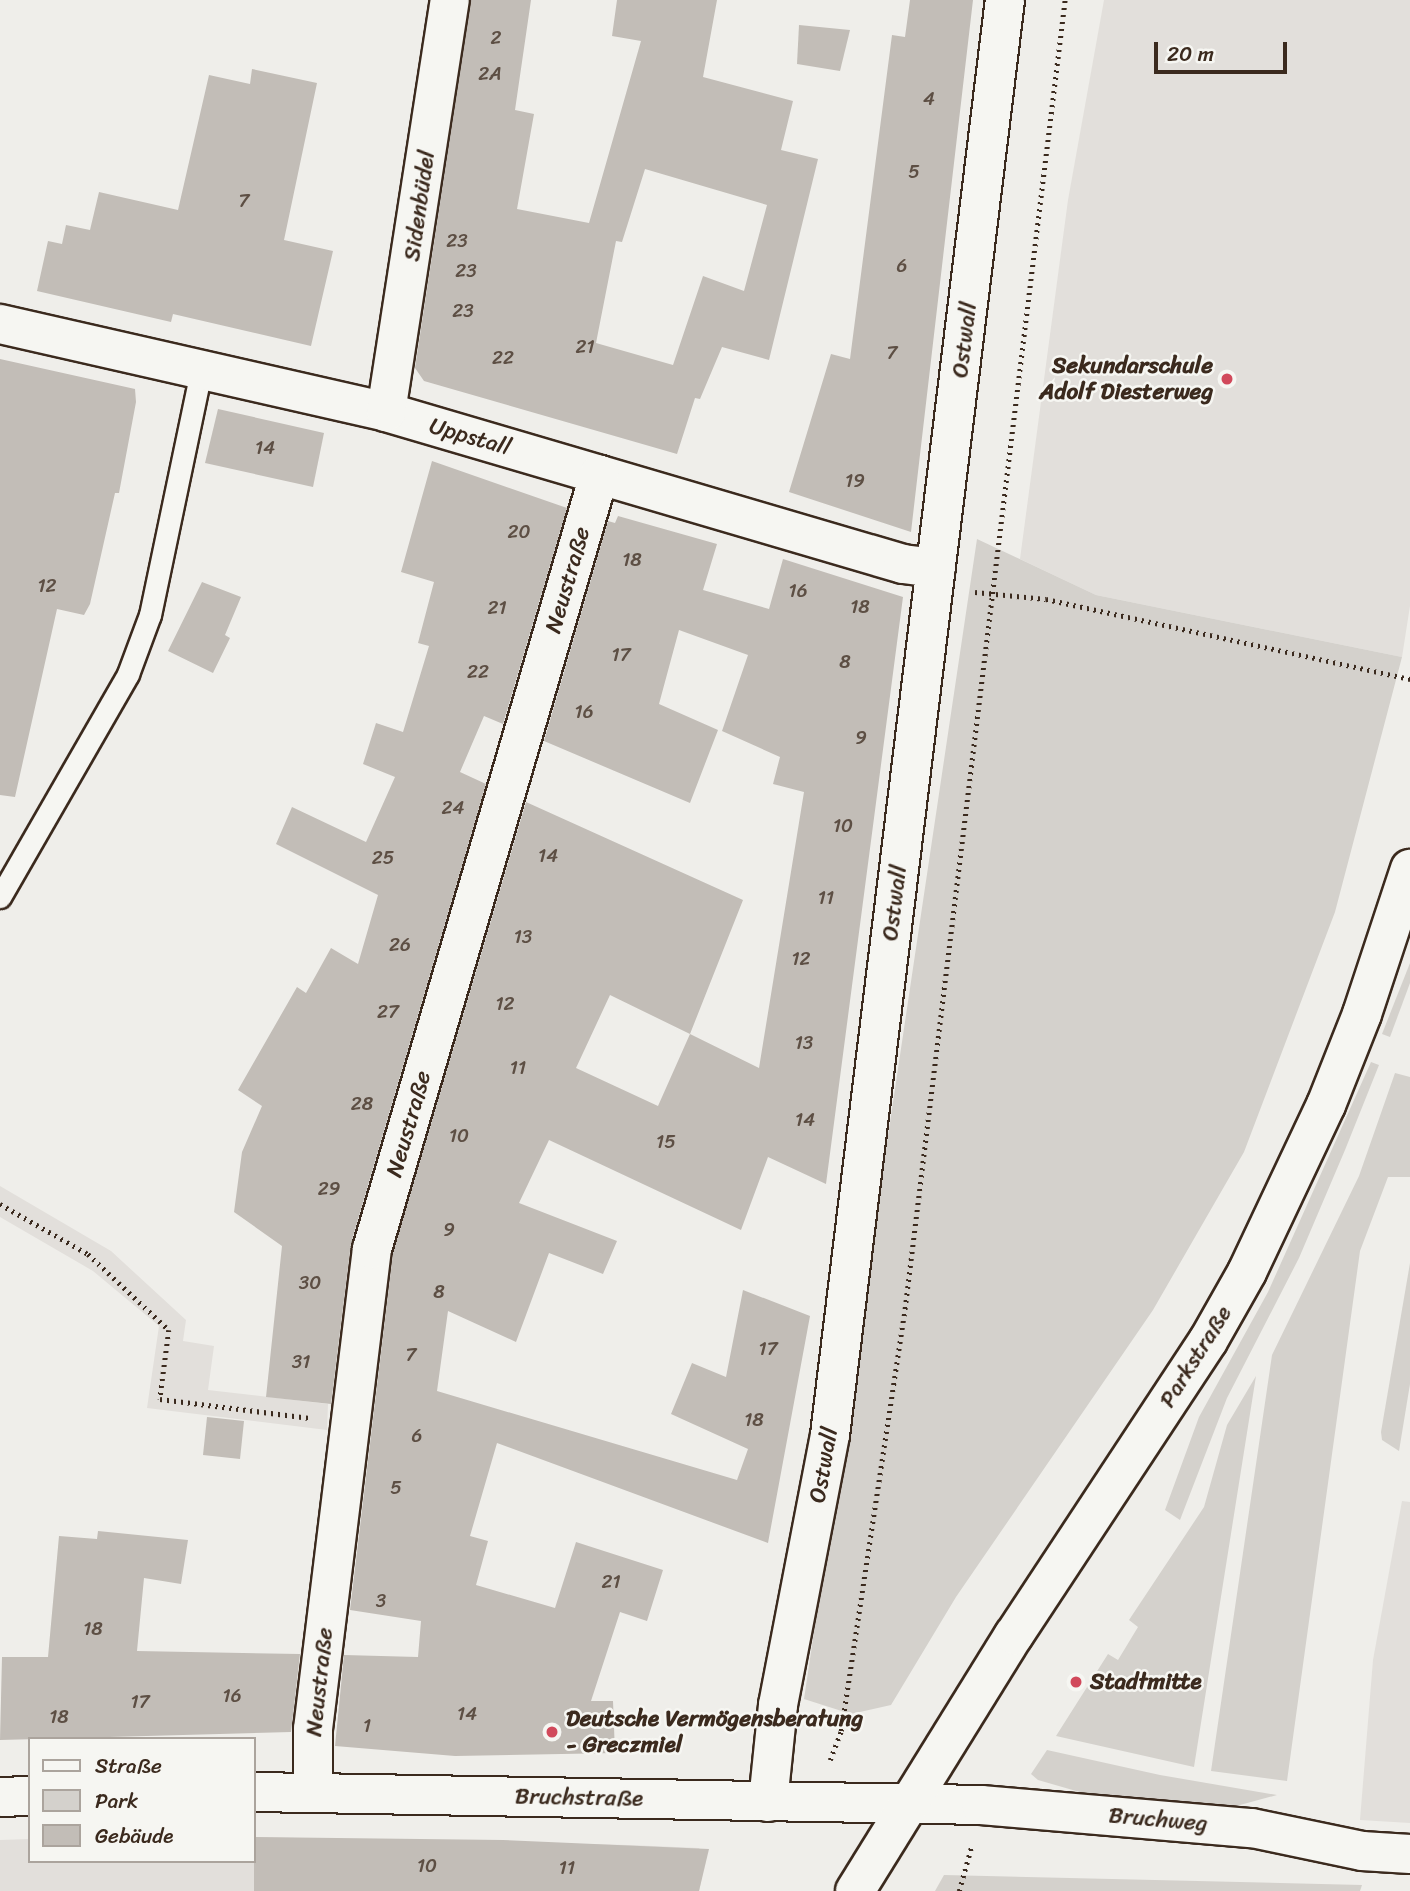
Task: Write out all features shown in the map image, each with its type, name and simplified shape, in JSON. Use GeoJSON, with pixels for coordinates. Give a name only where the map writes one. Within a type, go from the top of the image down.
{"type":"FeatureCollection","features":[{"type":"Feature","properties":{"kind":"street","name":"Sidenbüdel"},"geometry":{"type":"LineString","coordinates":[[386,412],[450,0]]}},
{"type":"Feature","properties":{"kind":"street","name":"Ostwall"},"geometry":{"type":"LineString","coordinates":[[768,1802],[778,1705],[830,1435],[1006,0]]}},
{"type":"Feature","properties":{"kind":"street","name":"Uppstall"},"geometry":{"type":"LineString","coordinates":[[0,324],[386,412],[903,564],[936,568]]}},
{"type":"Feature","properties":{"kind":"street","name":"Neustraße"},"geometry":{"type":"LineString","coordinates":[[313,1791],[313,1729],[372,1248],[599,475]]}},
{"type":"Feature","properties":{"kind":"street","name":"Parkstraße"},"geometry":{"type":"LineString","coordinates":[[905,1805],[1208,1341],[1247,1272],[1335,1082],[1410,869]]}},
{"type":"Feature","properties":{"kind":"street","name":"Bruchstraße"},"geometry":{"type":"LineString","coordinates":[[256,1792],[313,1791],[905,1805]]}},
{"type":"Feature","properties":{"kind":"street"},"geometry":{"type":"LineString","coordinates":[[0,1797],[28,1796]]}},
{"type":"Feature","properties":{"kind":"street","name":"Bruchweg"},"geometry":{"type":"LineString","coordinates":[[905,1805],[981,1805],[1252,1828],[1363,1851],[1410,1854]]}},
{"type":"Feature","properties":{"kind":"street"},"geometry":{"type":"LineString","coordinates":[[855,1891],[905,1805]]}},
{"type":"Feature","properties":{"kind":"lane"},"geometry":{"type":"LineString","coordinates":[[0,897],[128,674],[150,615],[201,370]]}},
{"type":"Feature","properties":{"kind":"path"},"geometry":{"type":"LineString","coordinates":[[814,1803],[841,1731],[904,1316],[989,592],[1065,0]]}},
{"type":"Feature","properties":{"kind":"path"},"geometry":{"type":"LineString","coordinates":[[989,592],[1046,599],[1410,679]]}},
{"type":"Feature","properties":{"kind":"path"},"geometry":{"type":"LineString","coordinates":[[0,1204],[88,1254],[169,1330],[160,1399],[349,1423]]}},
{"type":"Feature","properties":{"kind":"shaded area","name":"Sekundarschule Adolf Diesterweg"},"geometry":{"type":"Polygon","coordinates":[[[1104,0],[1410,0],[1410,606],[1402,657],[1096,595],[1020,559],[1068,200],[1104,0]]]}},
{"type":"Feature","properties":{"kind":"shaded area"},"geometry":{"type":"Polygon","coordinates":[[[0,1186],[111,1251],[186,1320],[183,1341],[214,1346],[208,1390],[328,1404],[327,1430],[147,1408],[159,1326],[93,1271],[0,1217],[0,1186]]]}},
{"type":"Feature","properties":{"kind":"shaded area"},"geometry":{"type":"Polygon","coordinates":[[[1402,1501],[1410,1502],[1410,1823],[1360,1820],[1373,1660],[1402,1501]]]}},
{"type":"Feature","properties":{"kind":"shaded area"},"geometry":{"type":"Polygon","coordinates":[[[256,1837],[699,1848],[706,1859],[699,1891],[0,1891],[0,1840],[28,1839],[28,1863],[256,1863],[256,1837]]]}},
{"type":"Feature","properties":{"kind":"green space"},"geometry":{"type":"Polygon","coordinates":[[[977,539],[1096,595],[1402,657],[1335,912],[1244,1152],[1153,1310],[956,1597],[891,1705],[851,1714],[804,1699],[977,539]]]}},
{"type":"Feature","properties":{"kind":"green space"},"geometry":{"type":"Polygon","coordinates":[[[1410,963],[1410,983],[1390,1037],[1382,1034],[1410,963]]]}},
{"type":"Feature","properties":{"kind":"green space"},"geometry":{"type":"Polygon","coordinates":[[[1371,1062],[1379,1065],[1345,1150],[1299,1258],[1227,1398],[1180,1520],[1165,1510],[1199,1417],[1268,1292],[1371,1062]]]}},
{"type":"Feature","properties":{"kind":"green space"},"geometry":{"type":"Polygon","coordinates":[[[1395,1073],[1410,1077],[1410,1177],[1388,1177],[1360,1251],[1287,1781],[1211,1771],[1272,1355],[1359,1176],[1395,1073]]]}},
{"type":"Feature","properties":{"kind":"green space"},"geometry":{"type":"Polygon","coordinates":[[[1410,1263],[1410,1384],[1399,1451],[1382,1440],[1381,1432],[1410,1263]]]}},
{"type":"Feature","properties":{"kind":"green space"},"geometry":{"type":"Polygon","coordinates":[[[1256,1376],[1194,1767],[1056,1736],[1108,1654],[1118,1660],[1138,1627],[1129,1620],[1204,1507],[1227,1425],[1256,1376]]]}},
{"type":"Feature","properties":{"kind":"green space"},"geometry":{"type":"Polygon","coordinates":[[[1047,1750],[1160,1775],[1277,1795],[1229,1808],[1097,1797],[1038,1780],[1031,1774],[1047,1750]]]}},
{"type":"Feature","properties":{"kind":"green space"},"geometry":{"type":"Polygon","coordinates":[[[944,1875],[1362,1885],[1360,1891],[935,1891],[944,1875]]]}},
{"type":"Feature","properties":{"kind":"building"},"geometry":{"type":"Polygon","coordinates":[[[471,0],[531,0],[515,110],[534,114],[517,209],[589,223],[641,41],[612,36],[617,0],[717,0],[703,77],[793,101],[781,150],[818,159],[769,360],[722,347],[700,399],[695,398],[677,454],[424,381],[415,368],[471,0]],[[645,169],[622,242],[616,241],[596,343],[673,365],[703,276],[744,291],[767,205],[645,169]]]}},
{"type":"Feature","properties":{"kind":"building"},"geometry":{"type":"Polygon","coordinates":[[[910,0],[973,0],[911,532],[789,492],[831,354],[850,359],[892,35],[905,37],[910,0]]]}},
{"type":"Feature","properties":{"kind":"building"},"geometry":{"type":"Polygon","coordinates":[[[799,25],[850,30],[840,71],[797,64],[799,25]]]}},
{"type":"Feature","properties":{"kind":"building"},"geometry":{"type":"Polygon","coordinates":[[[252,69],[317,83],[284,240],[333,251],[311,346],[173,314],[171,322],[37,291],[48,241],[62,244],[66,225],[90,230],[99,192],[178,210],[209,75],[250,84],[252,69]]]}},
{"type":"Feature","properties":{"kind":"building"},"geometry":{"type":"Polygon","coordinates":[[[0,359],[135,389],[136,402],[119,493],[115,493],[90,604],[84,615],[57,609],[15,797],[0,795],[0,359]]]}},
{"type":"Feature","properties":{"kind":"building"},"geometry":{"type":"Polygon","coordinates":[[[218,409],[324,433],[313,487],[205,463],[218,409]]]}},
{"type":"Feature","properties":{"kind":"building"},"geometry":{"type":"Polygon","coordinates":[[[432,461],[567,508],[503,724],[484,716],[460,772],[486,784],[351,1243],[331,1404],[266,1397],[282,1246],[234,1212],[242,1152],[262,1106],[238,1090],[297,987],[306,993],[331,948],[358,964],[378,895],[276,844],[292,807],[366,842],[395,777],[363,764],[376,723],[403,732],[429,646],[418,643],[434,582],[401,572],[432,461]]]}},
{"type":"Feature","properties":{"kind":"building"},"geometry":{"type":"Polygon","coordinates":[[[618,516],[717,544],[703,590],[769,609],[783,559],[903,597],[826,1184],[768,1157],[741,1230],[549,1140],[519,1203],[617,1241],[603,1274],[549,1253],[516,1342],[448,1311],[437,1391],[737,1480],[748,1449],[671,1414],[692,1363],[726,1377],[743,1290],[810,1316],[768,1543],[497,1443],[470,1536],[488,1541],[476,1585],[555,1608],[576,1542],[663,1570],[647,1621],[620,1612],[591,1701],[613,1701],[615,1753],[455,1756],[335,1746],[344,1655],[418,1657],[421,1621],[350,1610],[393,1253],[526,802],[743,900],[690,1034],[759,1068],[804,792],[773,784],[780,757],[722,731],[748,655],[679,630],[659,704],[718,730],[690,803],[544,741],[608,521],[615,523],[618,516]],[[610,995],[576,1068],[658,1106],[690,1034],[610,995]]]}},
{"type":"Feature","properties":{"kind":"building"},"geometry":{"type":"Polygon","coordinates":[[[202,582],[241,597],[225,635],[230,638],[213,673],[168,651],[202,582]]]}},
{"type":"Feature","properties":{"kind":"building"},"geometry":{"type":"Polygon","coordinates":[[[207,1417],[244,1421],[240,1459],[203,1455],[207,1417]]]}},
{"type":"Feature","properties":{"kind":"building"},"geometry":{"type":"Polygon","coordinates":[[[98,1531],[188,1540],[181,1584],[144,1578],[137,1651],[300,1654],[291,1732],[28,1737],[28,1739],[0,1740],[2,1657],[48,1657],[59,1536],[97,1539],[98,1531]]]}},
{"type":"Feature","properties":{"kind":"building"},"geometry":{"type":"Polygon","coordinates":[[[256,1837],[503,1840],[709,1849],[699,1891],[254,1891],[256,1837]]]}},
{"type":"Feature","properties":{"kind":"place","name":"Sekundarschule Adolf Diesterweg"},"geometry":{"type":"Point","coordinates":[1227,379]}},
{"type":"Feature","properties":{"kind":"place","name":"Stadtmitte"},"geometry":{"type":"Point","coordinates":[1076,1682]}},
{"type":"Feature","properties":{"kind":"place","name":"Deutsche Vermögensberatung - Greczmiel"},"geometry":{"type":"Point","coordinates":[552,1732]}}]}
